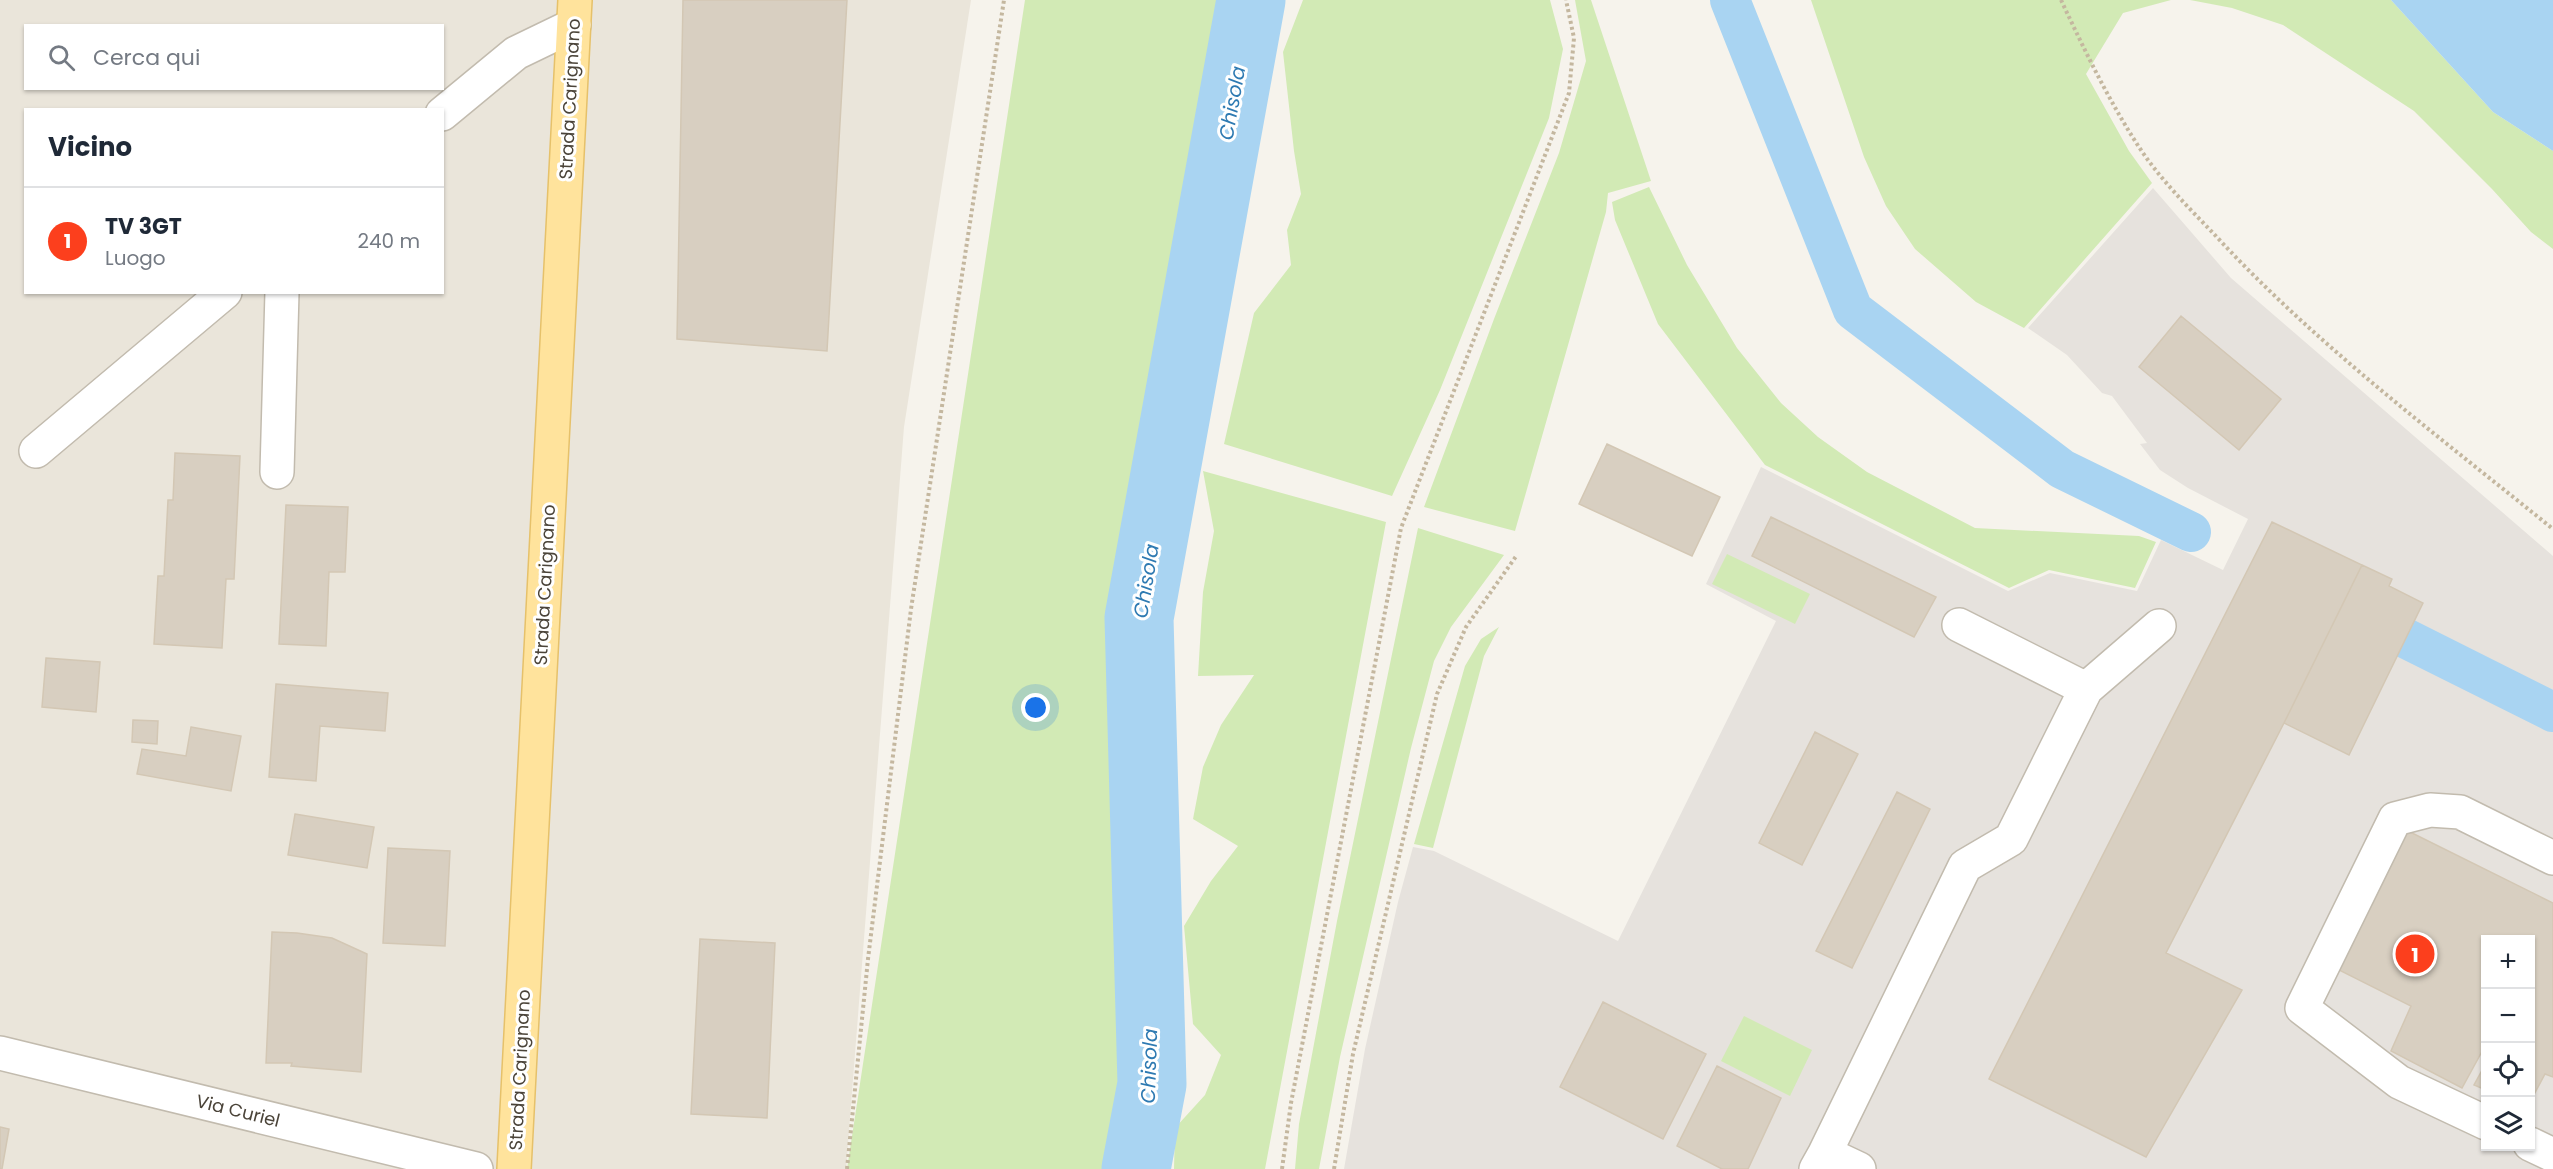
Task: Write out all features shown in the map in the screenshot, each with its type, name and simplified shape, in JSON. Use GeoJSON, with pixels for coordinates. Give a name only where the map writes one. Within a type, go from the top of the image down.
{"type":"FeatureCollection","features":[{"type":"Feature","properties":{"kind":"main road","name":"Strada Carignano"},"geometry":{"type":"LineString","coordinates":[[514,1169],[574,12]]}},
{"type":"Feature","properties":{"kind":"street"},"geometry":{"type":"LineString","coordinates":[[444,112],[516,53],[574,12]]}},
{"type":"Feature","properties":{"kind":"street"},"geometry":{"type":"LineString","coordinates":[[36,451],[223,294]]}},
{"type":"Feature","properties":{"kind":"street"},"geometry":{"type":"LineString","coordinates":[[277,472],[282,294]]}},
{"type":"Feature","properties":{"kind":"street"},"geometry":{"type":"LineString","coordinates":[[1959,625],[2086,689]]}},
{"type":"Feature","properties":{"kind":"street"},"geometry":{"type":"LineString","coordinates":[[1859,1169],[1820,1161],[1965,866],[2011,839],[2086,689],[2159,626]]}},
{"type":"Feature","properties":{"kind":"street"},"geometry":{"type":"LineString","coordinates":[[2481,1121],[2399,1082],[2302,1008],[2395,819],[2430,810],[2460,812],[2553,858]]}},
{"type":"Feature","properties":{"kind":"street","name":"Via Curiel"},"geometry":{"type":"LineString","coordinates":[[0,1053],[476,1169]]}},
{"type":"Feature","properties":{"kind":"path"},"geometry":{"type":"LineString","coordinates":[[847,1169],[868,959],[912,609],[1004,0]]}},
{"type":"Feature","properties":{"kind":"path"},"geometry":{"type":"LineString","coordinates":[[1282,1169],[1291,1103],[1401,528],[1569,93],[1574,38],[1566,0]]}},
{"type":"Feature","properties":{"kind":"path"},"geometry":{"type":"LineString","coordinates":[[2061,0],[2088,58],[2138,146],[2184,203],[2247,271],[2323,339],[2553,529]]}},
{"type":"Feature","properties":{"kind":"path"},"geometry":{"type":"LineString","coordinates":[[1334,1169],[1353,1054],[1437,694],[1466,627],[1517,555]]}},
{"type":"Feature","properties":{"kind":"shaded area"},"geometry":{"type":"Polygon","coordinates":[[[0,0],[971,0],[904,427],[846,1169],[0,1169],[0,0]]]}},
{"type":"Feature","properties":{"kind":"shaded area"},"geometry":{"type":"Polygon","coordinates":[[[2153,188],[2231,278],[2553,556],[2553,1169],[1344,1169],[1365,1049],[1398,902],[1413,847],[1434,851],[1618,941],[1776,621],[1706,584],[1761,467],[2008,591],[2050,573],[2137,591],[2161,540],[2223,570],[2248,519],[2188,488],[2160,470],[2140,444],[2147,443],[2112,396],[2102,393],[2067,355],[2028,328],[2153,188]]]}},
{"type":"Feature","properties":{"kind":"green space"},"geometry":{"type":"Polygon","coordinates":[[[1025,0],[1251,0],[1139,618],[1152,1084],[1136,1169],[847,1169],[1025,0]]]}},
{"type":"Feature","properties":{"kind":"green space"},"geometry":{"type":"Polygon","coordinates":[[[1303,0],[1550,0],[1563,49],[1549,118],[1440,390],[1392,496],[1224,444],[1254,313],[1291,265],[1287,230],[1301,194],[1283,52],[1303,0]]]}},
{"type":"Feature","properties":{"kind":"green space"},"geometry":{"type":"Polygon","coordinates":[[[1575,0],[1591,0],[1651,181],[1608,193],[1606,212],[1515,531],[1424,507],[1559,153],[1586,61],[1575,0]]]}},
{"type":"Feature","properties":{"kind":"green space"},"geometry":{"type":"Polygon","coordinates":[[[1811,0],[2171,0],[2123,13],[2086,74],[2129,151],[2152,183],[2024,328],[1976,302],[1915,249],[1886,206],[1864,157],[1811,0]]]}},
{"type":"Feature","properties":{"kind":"green space"},"geometry":{"type":"Polygon","coordinates":[[[2190,0],[2391,0],[2493,112],[2553,151],[2553,249],[2531,232],[2492,189],[2414,111],[2283,25],[2232,8],[2190,0]]]}},
{"type":"Feature","properties":{"kind":"green space"},"geometry":{"type":"Polygon","coordinates":[[[1649,187],[1687,265],[1737,348],[1781,403],[1818,437],[1867,472],[1975,528],[2139,536],[2156,542],[2135,588],[2049,570],[2009,588],[1765,465],[1658,324],[1615,220],[1612,202],[1649,187]]]}},
{"type":"Feature","properties":{"kind":"green space"},"geometry":{"type":"Polygon","coordinates":[[[1203,471],[1386,522],[1265,1169],[1174,1169],[1175,1128],[1205,1095],[1221,1055],[1193,1024],[1184,926],[1211,881],[1238,846],[1193,819],[1203,767],[1221,725],[1254,675],[1198,676],[1203,592],[1214,531],[1203,471]]]}},
{"type":"Feature","properties":{"kind":"green space"},"geometry":{"type":"Polygon","coordinates":[[[1418,528],[1504,555],[1451,627],[1434,661],[1411,748],[1340,1057],[1319,1169],[1295,1169],[1299,1124],[1337,921],[1418,528]]]}},
{"type":"Feature","properties":{"kind":"green space"},"geometry":{"type":"Polygon","coordinates":[[[1727,554],[1810,594],[1795,624],[1712,584],[1727,554]]]}},
{"type":"Feature","properties":{"kind":"green space"},"geometry":{"type":"Polygon","coordinates":[[[1499,627],[1484,656],[1433,848],[1414,844],[1465,666],[1481,639],[1499,627]]]}},
{"type":"Feature","properties":{"kind":"green space"},"geometry":{"type":"Polygon","coordinates":[[[1744,1016],[1812,1050],[1790,1096],[1721,1061],[1744,1016]]]}},
{"type":"Feature","properties":{"kind":"water"},"geometry":{"type":"Polygon","coordinates":[[[2391,0],[2553,0],[2553,151],[2493,112],[2391,0]]]}},
{"type":"Feature","properties":{"kind":"building"},"geometry":{"type":"Polygon","coordinates":[[[683,0],[847,0],[827,351],[677,339],[683,0]]]}},
{"type":"Feature","properties":{"kind":"building"},"geometry":{"type":"Polygon","coordinates":[[[2181,316],[2281,399],[2239,450],[2139,367],[2181,316]]]}},
{"type":"Feature","properties":{"kind":"building"},"geometry":{"type":"Polygon","coordinates":[[[1607,444],[1720,497],[1692,556],[1579,504],[1607,444]]]}},
{"type":"Feature","properties":{"kind":"building"},"geometry":{"type":"Polygon","coordinates":[[[175,453],[240,456],[234,579],[226,579],[222,648],[154,644],[158,576],[164,576],[168,500],[173,500],[175,453]]]}},
{"type":"Feature","properties":{"kind":"building"},"geometry":{"type":"Polygon","coordinates":[[[286,505],[348,507],[345,572],[329,572],[326,646],[279,644],[286,505]]]}},
{"type":"Feature","properties":{"kind":"building"},"geometry":{"type":"Polygon","coordinates":[[[1771,517],[1936,597],[1914,637],[1752,556],[1771,517]]]}},
{"type":"Feature","properties":{"kind":"building"},"geometry":{"type":"Polygon","coordinates":[[[2272,522],[2362,565],[2166,953],[2242,990],[2146,1157],[1989,1079],[2272,522]]]}},
{"type":"Feature","properties":{"kind":"building"},"geometry":{"type":"Polygon","coordinates":[[[2362,565],[2392,579],[2389,586],[2423,603],[2349,755],[2284,723],[2362,565]]]}},
{"type":"Feature","properties":{"kind":"building"},"geometry":{"type":"Polygon","coordinates":[[[46,658],[100,662],[96,712],[42,707],[46,658]]]}},
{"type":"Feature","properties":{"kind":"building"},"geometry":{"type":"Polygon","coordinates":[[[276,684],[388,693],[385,731],[320,726],[316,781],[269,777],[276,684]]]}},
{"type":"Feature","properties":{"kind":"building"},"geometry":{"type":"Polygon","coordinates":[[[133,720],[158,721],[157,744],[132,742],[133,720]]]}},
{"type":"Feature","properties":{"kind":"building"},"geometry":{"type":"Polygon","coordinates":[[[191,727],[241,736],[231,791],[137,774],[142,749],[186,756],[191,727]]]}},
{"type":"Feature","properties":{"kind":"building"},"geometry":{"type":"Polygon","coordinates":[[[1815,732],[1858,754],[1802,865],[1759,843],[1815,732]]]}},
{"type":"Feature","properties":{"kind":"building"},"geometry":{"type":"Polygon","coordinates":[[[1897,792],[1930,809],[1852,968],[1816,951],[1897,792]]]}},
{"type":"Feature","properties":{"kind":"building"},"geometry":{"type":"Polygon","coordinates":[[[295,814],[374,827],[367,868],[288,855],[295,814]]]}},
{"type":"Feature","properties":{"kind":"building"},"geometry":{"type":"Polygon","coordinates":[[[2406,830],[2553,903],[2553,1077],[2545,1074],[2535,1093],[2535,935],[2481,935],[2481,1053],[2462,1088],[2391,1051],[2411,1006],[2337,969],[2406,830]]]}},
{"type":"Feature","properties":{"kind":"building"},"geometry":{"type":"Polygon","coordinates":[[[388,848],[450,851],[445,946],[383,943],[388,848]]]}},
{"type":"Feature","properties":{"kind":"building"},"geometry":{"type":"Polygon","coordinates":[[[272,932],[332,938],[367,954],[361,1072],[291,1066],[292,1063],[266,1063],[272,932]]]}},
{"type":"Feature","properties":{"kind":"building"},"geometry":{"type":"Polygon","coordinates":[[[700,939],[775,943],[767,1118],[691,1114],[700,939]]]}},
{"type":"Feature","properties":{"kind":"building"},"geometry":{"type":"Polygon","coordinates":[[[1603,1002],[1706,1054],[1663,1139],[1560,1087],[1603,1002]]]}},
{"type":"Feature","properties":{"kind":"building"},"geometry":{"type":"Polygon","coordinates":[[[1717,1066],[1781,1098],[1748,1169],[1722,1169],[1677,1146],[1717,1066]]]}},
{"type":"Feature","properties":{"kind":"building"},"geometry":{"type":"Polygon","coordinates":[[[2481,1072],[2481,1088],[2474,1085],[2481,1072]]]}},
{"type":"Feature","properties":{"kind":"building"},"geometry":{"type":"Polygon","coordinates":[[[0,1127],[9,1129],[2,1169],[0,1169],[0,1127]]]}},
{"type":"Feature","properties":{"kind":"waterway","name":"Chisola"},"geometry":{"type":"LineString","coordinates":[[1136,1169],[1152,1084],[1139,618],[1251,0]]}},
{"type":"Feature","properties":{"kind":"waterway"},"geometry":{"type":"LineString","coordinates":[[1730,0],[1853,310],[2062,469],[2191,532]]}},
{"type":"Feature","properties":{"kind":"waterway"},"geometry":{"type":"LineString","coordinates":[[2407,639],[2553,712]]}},
{"type":"Feature","properties":{"kind":"place","name":"TV 3GT"},"geometry":{"type":"Point","coordinates":[2415,954]}}]}
